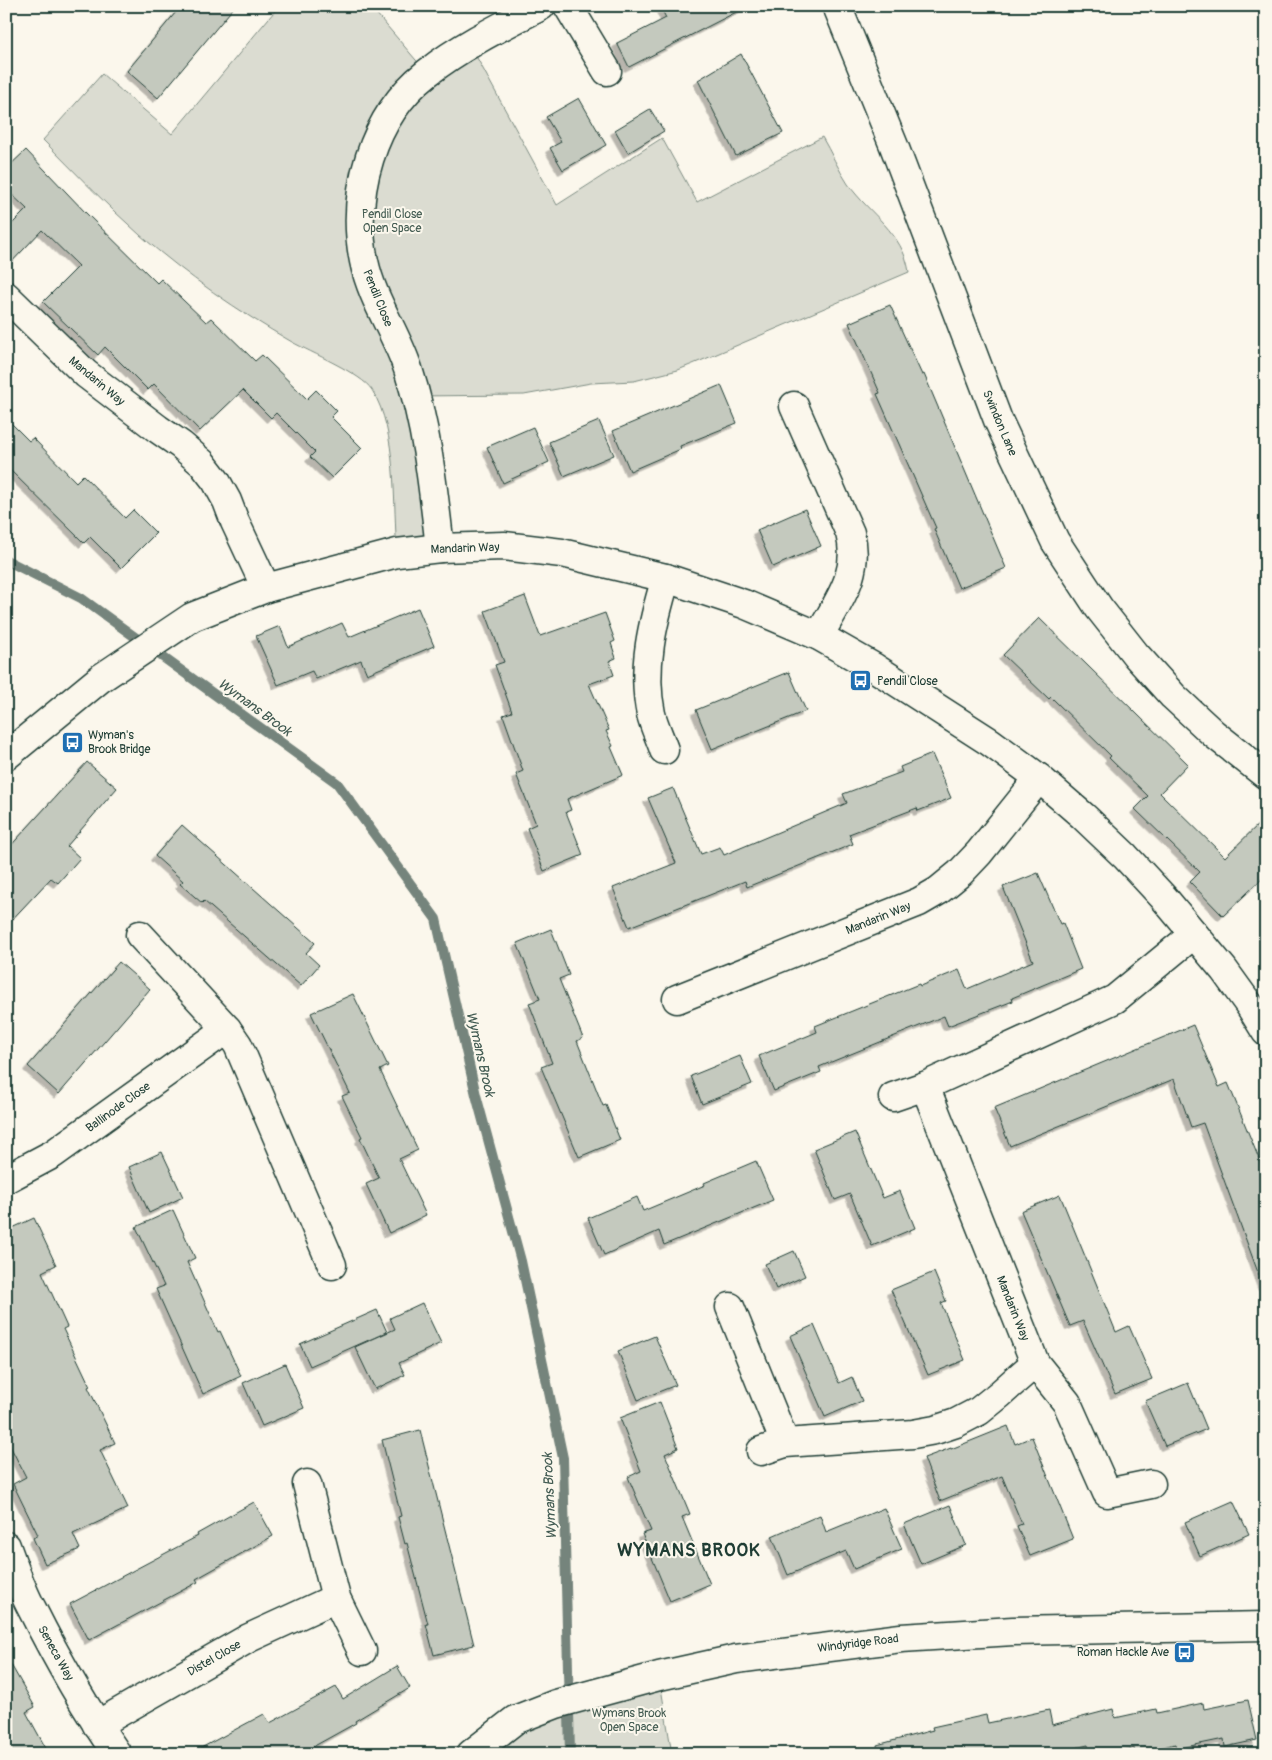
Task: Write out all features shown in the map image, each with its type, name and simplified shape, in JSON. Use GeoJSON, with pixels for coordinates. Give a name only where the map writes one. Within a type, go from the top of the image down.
{"type":"FeatureCollection","features":[{"type":"Feature","properties":{"kind":"street","name":"Pendil Close"},"geometry":{"type":"LineString","coordinates":[[440,548],[428,444],[408,368],[371,288],[364,262],[360,235],[360,208],[363,182],[370,157],[380,133],[408,91],[427,73],[487,33],[541,6]]}},
{"type":"Feature","properties":{"kind":"street"},"geometry":{"type":"LineString","coordinates":[[568,6],[607,71]]}},
{"type":"Feature","properties":{"kind":"street","name":"Swindon Lane"},"geometry":{"type":"LineString","coordinates":[[837,6],[894,146],[998,420],[1055,541],[1099,608],[1136,655],[1173,696],[1214,734],[1266,775]]}},
{"type":"Feature","properties":{"kind":"street","name":"Mandarin Way"},"geometry":{"type":"LineString","coordinates":[[6,296],[86,374],[202,463],[216,481],[227,501],[266,588]]}},
{"type":"Feature","properties":{"kind":"street"},"geometry":{"type":"LineString","coordinates":[[794,406],[850,533],[853,544],[854,556],[848,582],[819,636]]}},
{"type":"Feature","properties":{"kind":"street","name":"Mandarin Way"},"geometry":{"type":"LineString","coordinates":[[6,756],[100,678],[192,617],[266,588],[396,553],[440,548],[504,546],[562,553],[666,578],[744,604],[819,636],[876,668],[990,742],[1039,778],[1125,856],[1164,898],[1224,970],[1266,1032]]}},
{"type":"Feature","properties":{"kind":"street"},"geometry":{"type":"LineString","coordinates":[[664,750],[651,713],[648,684],[651,634],[666,578]]}},
{"type":"Feature","properties":{"kind":"street","name":"Mandarin Way"},"geometry":{"type":"LineString","coordinates":[[677,1000],[919,902],[938,891],[960,873],[979,853],[1039,778]]}},
{"type":"Feature","properties":{"kind":"street"},"geometry":{"type":"LineString","coordinates":[[893,1097],[925,1086],[1116,999],[1194,934]]}},
{"type":"Feature","properties":{"kind":"street"},"geometry":{"type":"LineString","coordinates":[[140,935],[227,1029],[238,1045],[332,1266]]}},
{"type":"Feature","properties":{"kind":"street","name":"Ballinode Close"},"geometry":{"type":"LineString","coordinates":[[6,1179],[53,1154],[227,1029]]}},
{"type":"Feature","properties":{"kind":"street","name":"Mandarin Way"},"geometry":{"type":"LineString","coordinates":[[925,1086],[1035,1363],[1066,1403],[1107,1493],[1151,1484]]}},
{"type":"Feature","properties":{"kind":"street"},"geometry":{"type":"LineString","coordinates":[[730,1307],[773,1447],[913,1434],[942,1428],[979,1411],[1035,1363]]}},
{"type":"Feature","properties":{"kind":"street"},"geometry":{"type":"LineString","coordinates":[[307,1484],[336,1598],[362,1651]]}},
{"type":"Feature","properties":{"kind":"street","name":"Seneca Way"},"geometry":{"type":"LineString","coordinates":[[6,1546],[31,1608],[97,1725],[117,1754]]}},
{"type":"Feature","properties":{"kind":"street","name":"Distel Close"},"geometry":{"type":"LineString","coordinates":[[97,1725],[249,1638],[336,1598]]}},
{"type":"Feature","properties":{"kind":"street","name":"Windyridge Road"},"geometry":{"type":"LineString","coordinates":[[471,1754],[515,1720],[556,1704],[659,1676],[736,1659],[901,1638],[1013,1631],[1266,1626]]}},
{"type":"Feature","properties":{"kind":"green space","name":"Pendil Close Open Space"},"geometry":{"type":"Polygon","coordinates":[[[279,6],[370,6],[427,73],[470,45],[557,205],[662,138],[697,202],[822,137],[848,184],[893,235],[906,258],[909,272],[678,370],[634,381],[591,383],[524,395],[415,396],[440,548],[397,553],[393,469],[390,447],[380,407],[372,390],[347,370],[292,342],[252,318],[176,265],[127,224],[43,140],[102,74],[172,134],[279,6]]]}},
{"type":"Feature","properties":{"kind":"green space","name":"Wymans Brook Open Space"},"geometry":{"type":"Polygon","coordinates":[[[659,1676],[672,1754],[471,1754],[515,1720],[659,1676]]]}},
{"type":"Feature","properties":{"kind":"building"},"geometry":{"type":"Polygon","coordinates":[[[181,6],[235,6],[158,98],[127,71],[181,6]]]}},
{"type":"Feature","properties":{"kind":"building"},"geometry":{"type":"Polygon","coordinates":[[[660,6],[748,6],[629,67],[617,43],[666,18],[660,6]]]}},
{"type":"Feature","properties":{"kind":"building"},"geometry":{"type":"Polygon","coordinates":[[[741,54],[783,133],[736,156],[698,80],[741,54]]]}},
{"type":"Feature","properties":{"kind":"building"},"geometry":{"type":"Polygon","coordinates":[[[579,98],[606,145],[563,170],[550,148],[561,142],[546,117],[579,98]]]}},
{"type":"Feature","properties":{"kind":"building"},"geometry":{"type":"Polygon","coordinates":[[[650,109],[664,131],[628,153],[615,130],[650,109]]]}},
{"type":"Feature","properties":{"kind":"building"},"geometry":{"type":"Polygon","coordinates":[[[26,150],[157,283],[161,279],[206,322],[211,318],[255,361],[262,355],[307,399],[316,390],[337,411],[331,417],[362,448],[332,478],[310,457],[315,452],[276,413],[271,418],[243,390],[200,431],[154,384],[148,390],[105,347],[98,355],[43,302],[79,266],[42,230],[6,268],[6,230],[27,209],[6,189],[6,169],[26,150]]]}},
{"type":"Feature","properties":{"kind":"building"},"geometry":{"type":"Polygon","coordinates":[[[890,305],[922,375],[924,374],[1006,568],[959,588],[934,529],[936,528],[877,394],[880,393],[849,323],[890,305]]]}},
{"type":"Feature","properties":{"kind":"building"},"geometry":{"type":"Polygon","coordinates":[[[721,385],[737,423],[680,446],[681,449],[630,471],[613,431],[721,385]]]}},
{"type":"Feature","properties":{"kind":"building"},"geometry":{"type":"Polygon","coordinates":[[[6,418],[29,441],[33,438],[76,482],[83,475],[125,518],[133,510],[156,533],[121,568],[90,537],[84,543],[6,466],[6,418]]]}},
{"type":"Feature","properties":{"kind":"building"},"geometry":{"type":"Polygon","coordinates":[[[599,421],[614,455],[564,476],[549,442],[599,421]]]}},
{"type":"Feature","properties":{"kind":"building"},"geometry":{"type":"Polygon","coordinates":[[[533,427],[549,462],[503,483],[487,447],[533,427]]]}},
{"type":"Feature","properties":{"kind":"building"},"geometry":{"type":"Polygon","coordinates":[[[805,509],[821,546],[773,567],[757,530],[805,509]]]}},
{"type":"Feature","properties":{"kind":"building"},"geometry":{"type":"Polygon","coordinates":[[[525,596],[540,636],[605,613],[615,641],[611,643],[616,658],[609,661],[614,675],[589,684],[609,730],[606,731],[623,775],[567,799],[571,810],[566,812],[583,855],[544,871],[527,828],[536,824],[516,774],[523,771],[503,715],[512,712],[495,665],[504,662],[485,611],[525,596]]]}},
{"type":"Feature","properties":{"kind":"building"},"geometry":{"type":"Polygon","coordinates":[[[418,608],[434,646],[367,674],[361,660],[316,679],[312,671],[278,685],[256,636],[280,626],[288,647],[342,623],[349,637],[418,608]]]}},
{"type":"Feature","properties":{"kind":"building"},"geometry":{"type":"Polygon","coordinates":[[[1039,618],[1188,764],[1160,793],[1225,857],[1266,817],[1266,875],[1223,916],[1190,882],[1200,872],[1135,809],[1148,796],[1109,758],[1111,756],[1051,697],[1049,699],[1003,655],[1039,618]]]}},
{"type":"Feature","properties":{"kind":"building"},"geometry":{"type":"Polygon","coordinates":[[[789,672],[806,711],[712,749],[696,710],[789,672]]]}},
{"type":"Feature","properties":{"kind":"building"},"geometry":{"type":"Polygon","coordinates":[[[932,754],[951,798],[918,811],[917,808],[849,834],[853,844],[747,887],[745,881],[629,927],[613,888],[676,863],[648,798],[673,788],[701,854],[720,847],[724,855],[847,803],[843,794],[902,772],[900,767],[932,754]]]}},
{"type":"Feature","properties":{"kind":"building"},"geometry":{"type":"Polygon","coordinates":[[[87,762],[117,788],[67,846],[80,858],[58,883],[51,878],[6,926],[6,851],[87,762]]]}},
{"type":"Feature","properties":{"kind":"building"},"geometry":{"type":"Polygon","coordinates":[[[182,825],[315,943],[306,953],[319,965],[301,986],[204,901],[202,903],[180,884],[183,881],[155,856],[182,825]]]}},
{"type":"Feature","properties":{"kind":"building"},"geometry":{"type":"Polygon","coordinates":[[[1038,873],[1060,924],[1063,923],[1081,969],[1012,998],[1013,1001],[948,1026],[944,1016],[819,1067],[821,1072],[774,1091],[759,1056],[817,1032],[815,1026],[959,970],[967,989],[1033,961],[1003,887],[1038,873]]]}},
{"type":"Feature","properties":{"kind":"building"},"geometry":{"type":"Polygon","coordinates":[[[551,929],[569,975],[559,979],[583,1038],[577,1041],[603,1106],[606,1105],[620,1140],[579,1157],[541,1067],[552,1063],[529,1003],[540,999],[517,943],[551,929]]]}},
{"type":"Feature","properties":{"kind":"building"},"geometry":{"type":"Polygon","coordinates":[[[119,962],[150,989],[59,1094],[28,1066],[119,962]]]}},
{"type":"Feature","properties":{"kind":"building"},"geometry":{"type":"Polygon","coordinates":[[[353,994],[388,1066],[380,1070],[418,1150],[399,1159],[426,1215],[389,1233],[366,1184],[379,1178],[342,1096],[350,1093],[311,1013],[353,994]]]}},
{"type":"Feature","properties":{"kind":"building"},"geometry":{"type":"Polygon","coordinates":[[[1193,1025],[1219,1087],[1228,1083],[1266,1176],[1266,1286],[1263,1286],[1203,1123],[1191,1127],[1174,1079],[1010,1146],[994,1108],[1193,1025]]]}},
{"type":"Feature","properties":{"kind":"building"},"geometry":{"type":"Polygon","coordinates":[[[740,1056],[752,1084],[702,1104],[691,1076],[740,1056]]]}},
{"type":"Feature","properties":{"kind":"building"},"geometry":{"type":"Polygon","coordinates":[[[855,1132],[883,1198],[900,1191],[915,1228],[872,1246],[850,1194],[835,1200],[814,1149],[855,1132]]]}},
{"type":"Feature","properties":{"kind":"building"},"geometry":{"type":"Polygon","coordinates":[[[162,1152],[183,1197],[149,1213],[129,1167],[162,1152]]]}},
{"type":"Feature","properties":{"kind":"building"},"geometry":{"type":"Polygon","coordinates":[[[756,1161],[773,1200],[664,1245],[659,1231],[604,1255],[588,1218],[637,1197],[643,1211],[756,1161]]]}},
{"type":"Feature","properties":{"kind":"building"},"geometry":{"type":"Polygon","coordinates":[[[1060,1195],[1116,1332],[1129,1326],[1152,1379],[1115,1394],[1083,1321],[1070,1326],[1021,1211],[1060,1195]]]}},
{"type":"Feature","properties":{"kind":"building"},"geometry":{"type":"Polygon","coordinates":[[[173,1210],[195,1258],[187,1262],[218,1332],[220,1331],[241,1376],[203,1394],[156,1289],[164,1286],[136,1227],[173,1210]]]}},
{"type":"Feature","properties":{"kind":"building"},"geometry":{"type":"Polygon","coordinates":[[[34,1218],[56,1265],[42,1272],[67,1327],[63,1329],[115,1443],[100,1450],[128,1508],[73,1534],[80,1549],[45,1564],[33,1538],[38,1535],[13,1484],[26,1477],[6,1438],[6,1231],[34,1218]]]}},
{"type":"Feature","properties":{"kind":"building"},"geometry":{"type":"Polygon","coordinates":[[[794,1251],[805,1276],[776,1289],[765,1264],[794,1251]]]}},
{"type":"Feature","properties":{"kind":"building"},"geometry":{"type":"Polygon","coordinates":[[[934,1272],[946,1301],[941,1303],[965,1360],[928,1375],[891,1290],[934,1272]]]}},
{"type":"Feature","properties":{"kind":"building"},"geometry":{"type":"Polygon","coordinates":[[[422,1303],[441,1343],[399,1363],[405,1375],[375,1389],[355,1347],[395,1329],[390,1318],[422,1303]]]}},
{"type":"Feature","properties":{"kind":"building"},"geometry":{"type":"Polygon","coordinates":[[[377,1310],[387,1332],[310,1366],[300,1344],[377,1310]]]}},
{"type":"Feature","properties":{"kind":"building"},"geometry":{"type":"Polygon","coordinates":[[[814,1325],[839,1383],[852,1377],[862,1401],[825,1417],[790,1336],[814,1325]]]}},
{"type":"Feature","properties":{"kind":"building"},"geometry":{"type":"Polygon","coordinates":[[[655,1336],[676,1385],[638,1400],[618,1351],[655,1336]]]}},
{"type":"Feature","properties":{"kind":"building"},"geometry":{"type":"Polygon","coordinates":[[[285,1364],[304,1408],[262,1426],[243,1383],[285,1364]]]}},
{"type":"Feature","properties":{"kind":"building"},"geometry":{"type":"Polygon","coordinates":[[[1188,1383],[1207,1429],[1165,1446],[1145,1401],[1188,1383]]]}},
{"type":"Feature","properties":{"kind":"building"},"geometry":{"type":"Polygon","coordinates":[[[660,1402],[678,1448],[665,1454],[690,1514],[682,1517],[710,1584],[670,1601],[642,1534],[651,1531],[628,1477],[641,1471],[620,1418],[660,1402]]]}},
{"type":"Feature","properties":{"kind":"building"},"geometry":{"type":"Polygon","coordinates":[[[1008,1426],[1015,1444],[1032,1437],[1073,1539],[1030,1556],[1017,1526],[1022,1524],[1002,1476],[940,1501],[924,1458],[1008,1426]]]}},
{"type":"Feature","properties":{"kind":"building"},"geometry":{"type":"Polygon","coordinates":[[[420,1430],[474,1645],[434,1655],[407,1543],[405,1544],[398,1517],[401,1516],[382,1440],[420,1430]]]}},
{"type":"Feature","properties":{"kind":"building"},"geometry":{"type":"Polygon","coordinates":[[[1233,1501],[1249,1534],[1200,1556],[1185,1522],[1233,1501]]]}},
{"type":"Feature","properties":{"kind":"building"},"geometry":{"type":"Polygon","coordinates":[[[254,1502],[273,1536],[196,1579],[198,1582],[89,1640],[70,1604],[198,1536],[197,1534],[254,1502]]]}},
{"type":"Feature","properties":{"kind":"building"},"geometry":{"type":"Polygon","coordinates":[[[950,1505],[966,1545],[921,1564],[904,1524],[950,1505]]]}},
{"type":"Feature","properties":{"kind":"building"},"geometry":{"type":"Polygon","coordinates":[[[884,1508],[902,1549],[854,1569],[846,1551],[788,1575],[772,1536],[820,1515],[826,1532],[884,1508]]]}},
{"type":"Feature","properties":{"kind":"building"},"geometry":{"type":"Polygon","coordinates":[[[6,1656],[35,1707],[26,1712],[49,1754],[6,1754],[6,1656]]]}},
{"type":"Feature","properties":{"kind":"building"},"geometry":{"type":"Polygon","coordinates":[[[397,1666],[410,1688],[355,1721],[356,1723],[300,1754],[190,1754],[264,1714],[270,1723],[336,1687],[343,1699],[397,1666]]]}},
{"type":"Feature","properties":{"kind":"building"},"geometry":{"type":"Polygon","coordinates":[[[1248,1700],[1257,1740],[1225,1747],[1224,1739],[1176,1749],[1175,1744],[1135,1754],[1134,1748],[1111,1754],[1090,1754],[1088,1745],[1049,1754],[878,1754],[877,1745],[933,1730],[932,1727],[986,1715],[988,1723],[1049,1710],[1052,1725],[1113,1709],[1115,1718],[1156,1709],[1157,1713],[1203,1703],[1204,1709],[1248,1700]]]}},
{"type":"Feature","properties":{"kind":"waterway","name":"Wymans Brook"},"geometry":{"type":"LineString","coordinates":[[6,560],[81,598],[337,783],[436,919],[476,1095],[521,1261],[563,1458],[570,1754]]}},
{"type":"Feature","properties":{"kind":"place","name":"Pendil Close"},"geometry":{"type":"Point","coordinates":[861,681]}},
{"type":"Feature","properties":{"kind":"place","name":"Wyman's Brook Bridge"},"geometry":{"type":"Point","coordinates":[72,742]}},
{"type":"Feature","properties":{"kind":"place","name":"Roman Hackle Ave"},"geometry":{"type":"Point","coordinates":[1185,1652]}},
{"type":"Feature","properties":{"kind":"district","name":"WYMANS BROOK"},"geometry":{"type":"Point","coordinates":[689,1550]}}]}
